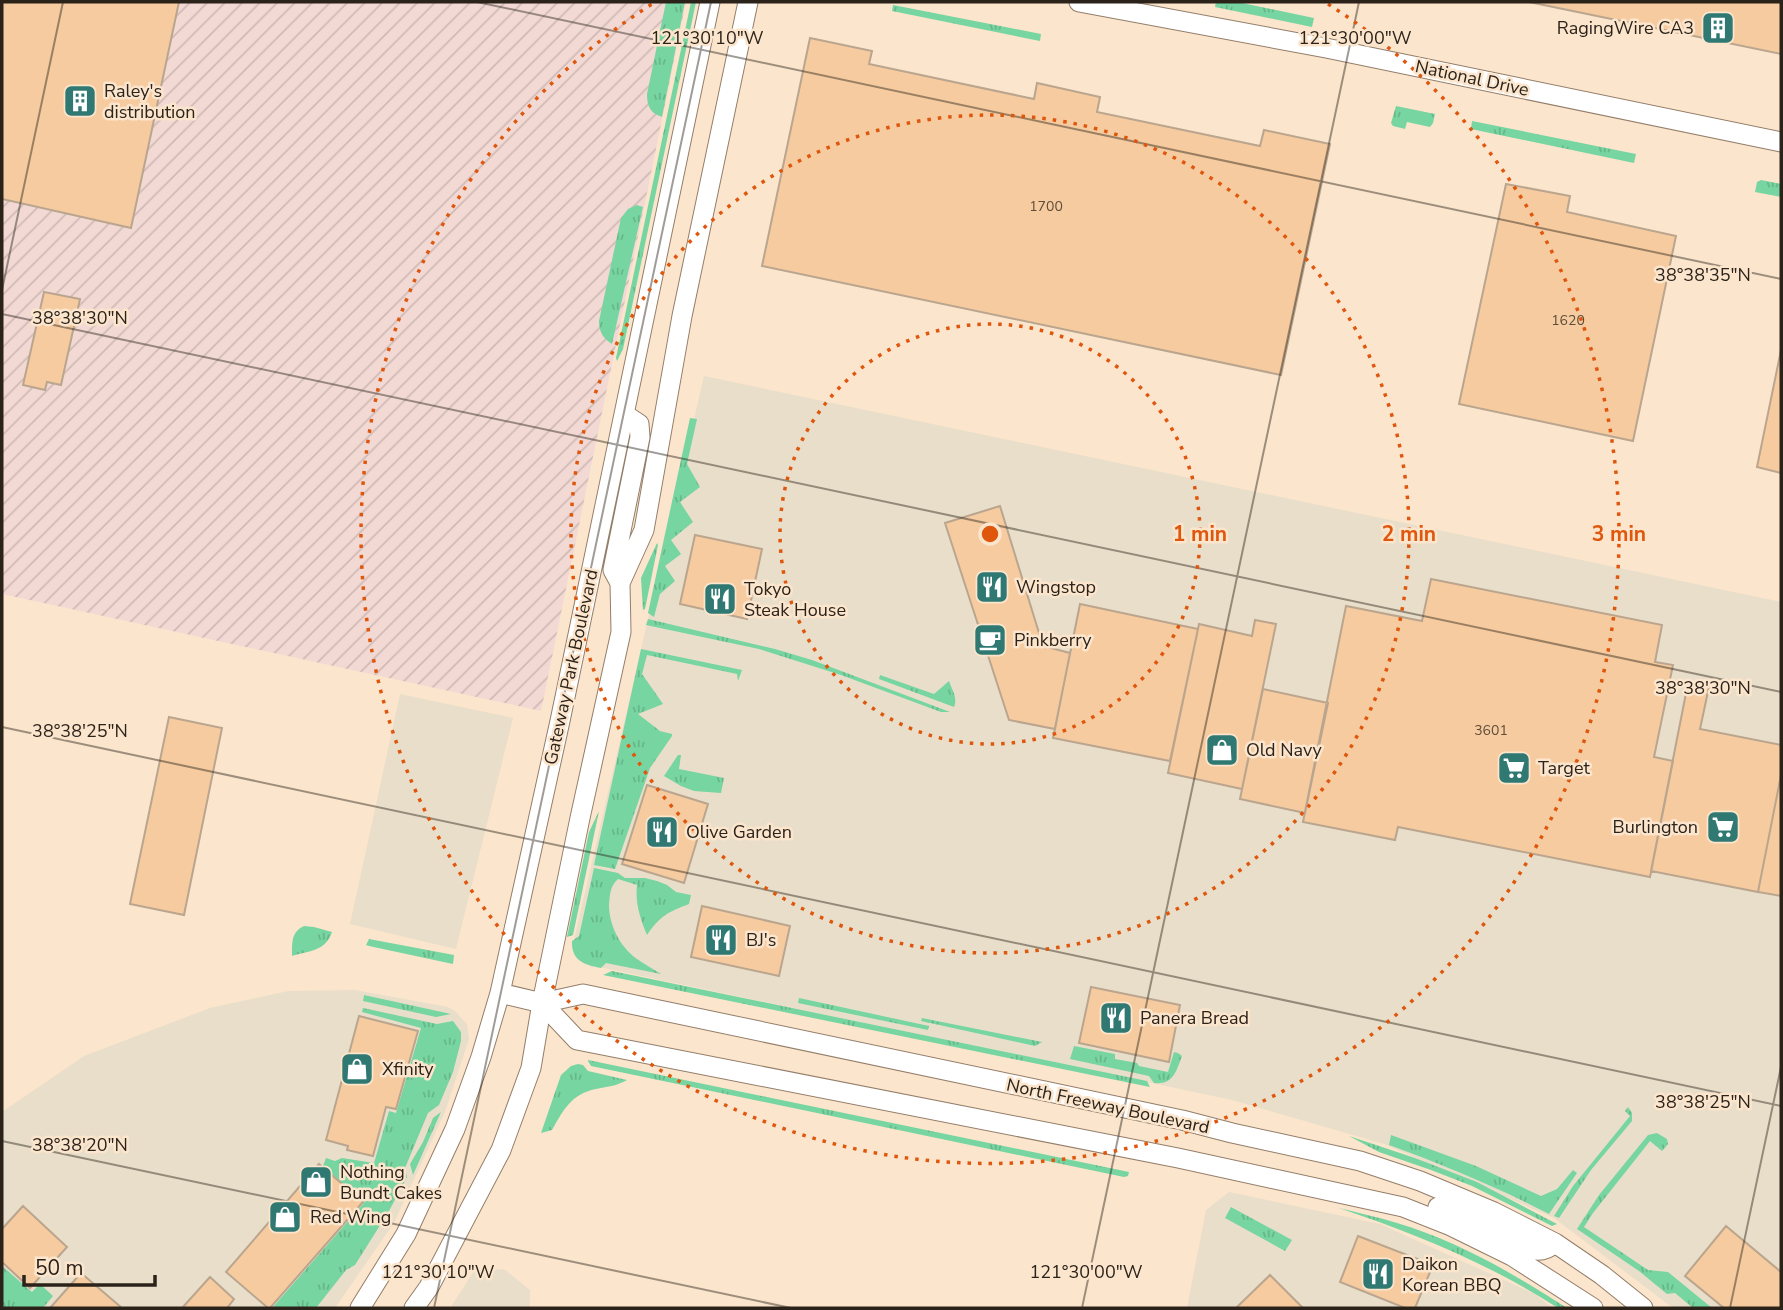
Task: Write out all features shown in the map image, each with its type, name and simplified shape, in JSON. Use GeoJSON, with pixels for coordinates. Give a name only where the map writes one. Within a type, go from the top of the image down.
{"type":"FeatureCollection","features":[{"type":"Feature","properties":{"kind":"street","name":"Gateway Park Boulevard"},"geometry":{"type":"LineString","coordinates":[[360,1308],[406,1234],[455,1129],[500,993],[560,721],[710,2]]}},
{"type":"Feature","properties":{"kind":"street","name":"Gateway Park Boulevard"},"geometry":{"type":"LineString","coordinates":[[414,1308],[429,1287],[502,1150],[531,1068],[580,818],[621,632],[620,583],[644,530],[682,316],[748,2]]}},
{"type":"Feature","properties":{"kind":"street","name":"National Drive"},"geometry":{"type":"LineString","coordinates":[[1079,2],[1326,48],[1781,142]]}},
{"type":"Feature","properties":{"kind":"street"},"geometry":{"type":"LineString","coordinates":[[620,583],[613,569],[640,437],[639,424],[624,414]]}},
{"type":"Feature","properties":{"kind":"street","name":"North Freeway Boulevard"},"geometry":{"type":"LineString","coordinates":[[500,993],[542,1003],[583,994],[1360,1161],[1420,1181],[1494,1212],[1555,1243],[1602,1275],[1643,1308]]}},
{"type":"Feature","properties":{"kind":"street","name":"North Freeway Boulevard"},"geometry":{"type":"LineString","coordinates":[[542,1003],[577,1040],[1178,1158],[1403,1207],[1451,1226],[1512,1256],[1592,1308]]}},
{"type":"Feature","properties":{"kind":"street"},"geometry":{"type":"LineString","coordinates":[[1403,1207],[1429,1203],[1537,1251],[1549,1249],[1555,1243]]}},
{"type":"Feature","properties":{"kind":"shaded area"},"geometry":{"type":"Polygon","coordinates":[[[2,2],[686,2],[541,711],[2,594],[2,2]]]}},
{"type":"Feature","properties":{"kind":"shaded area"},"geometry":{"type":"Polygon","coordinates":[[[704,376],[1781,602],[1781,1308],[1673,1308],[1554,1218],[1384,1144],[1232,1100],[599,967],[574,940],[704,376]]]}},
{"type":"Feature","properties":{"kind":"shaded area"},"geometry":{"type":"Polygon","coordinates":[[[400,694],[513,718],[456,949],[350,924],[400,694]]]}},
{"type":"Feature","properties":{"kind":"shaded area"},"geometry":{"type":"Polygon","coordinates":[[[355,990],[448,1007],[467,1024],[469,1039],[445,1112],[394,1223],[335,1308],[2,1308],[2,1112],[84,1056],[210,1008],[288,991],[355,990]]]}},
{"type":"Feature","properties":{"kind":"shaded area"},"geometry":{"type":"Polygon","coordinates":[[[1229,1192],[1380,1224],[1535,1294],[1552,1308],[1187,1308],[1206,1210],[1229,1192]]]}},
{"type":"Feature","properties":{"kind":"shaded area"},"geometry":{"type":"Polygon","coordinates":[[[504,1269],[530,1290],[530,1308],[450,1308],[474,1271],[504,1269]]]}},
{"type":"Feature","properties":{"kind":"green space"},"geometry":{"type":"Polygon","coordinates":[[[666,2],[685,2],[662,117],[650,108],[647,94],[666,2]]]}},
{"type":"Feature","properties":{"kind":"green space"},"geometry":{"type":"Polygon","coordinates":[[[691,2],[696,2],[623,349],[617,361],[616,358],[691,2]]]}},
{"type":"Feature","properties":{"kind":"green space"},"geometry":{"type":"Polygon","coordinates":[[[1216,2],[1237,2],[1314,18],[1312,27],[1215,7],[1216,2]]]}},
{"type":"Feature","properties":{"kind":"green space"},"geometry":{"type":"Polygon","coordinates":[[[893,5],[1041,34],[1040,41],[892,11],[893,5]]]}},
{"type":"Feature","properties":{"kind":"green space"},"geometry":{"type":"Polygon","coordinates":[[[1396,106],[1435,114],[1433,123],[1430,127],[1407,122],[1405,129],[1393,126],[1391,123],[1396,106]]]}},
{"type":"Feature","properties":{"kind":"green space"},"geometry":{"type":"Polygon","coordinates":[[[1472,121],[1636,154],[1634,163],[1471,129],[1472,121]]]}},
{"type":"Feature","properties":{"kind":"green space"},"geometry":{"type":"Polygon","coordinates":[[[1761,180],[1781,184],[1781,197],[1755,192],[1757,182],[1761,180]]]}},
{"type":"Feature","properties":{"kind":"green space"},"geometry":{"type":"Polygon","coordinates":[[[637,205],[643,207],[612,344],[602,334],[599,321],[621,218],[628,209],[637,205]]]}},
{"type":"Feature","properties":{"kind":"green space"},"geometry":{"type":"Polygon","coordinates":[[[690,418],[697,419],[687,464],[700,487],[680,502],[693,522],[671,540],[681,554],[665,566],[675,581],[660,594],[654,617],[648,613],[690,418]]]}},
{"type":"Feature","properties":{"kind":"green space"},"geometry":{"type":"Polygon","coordinates":[[[657,543],[645,609],[643,610],[641,578],[657,543]]]}},
{"type":"Feature","properties":{"kind":"green space"},"geometry":{"type":"Polygon","coordinates":[[[648,619],[812,660],[950,712],[941,712],[841,675],[759,649],[646,625],[648,619]]]}},
{"type":"Feature","properties":{"kind":"green space"},"geometry":{"type":"Polygon","coordinates":[[[641,649],[742,670],[738,681],[737,674],[647,655],[642,674],[663,704],[638,714],[660,731],[672,736],[650,768],[615,869],[594,865],[641,649]]]}},
{"type":"Feature","properties":{"kind":"green space"},"geometry":{"type":"Polygon","coordinates":[[[880,675],[934,694],[949,681],[955,697],[954,707],[879,679],[880,675]]]}},
{"type":"Feature","properties":{"kind":"green space"},"geometry":{"type":"Polygon","coordinates":[[[678,755],[681,755],[679,769],[724,778],[721,793],[694,791],[664,776],[678,755]]]}},
{"type":"Feature","properties":{"kind":"green space"},"geometry":{"type":"Polygon","coordinates":[[[599,811],[573,935],[567,937],[589,832],[599,811]]]}},
{"type":"Feature","properties":{"kind":"green space"},"geometry":{"type":"Polygon","coordinates":[[[594,868],[618,873],[625,878],[657,881],[676,892],[691,895],[689,904],[665,915],[647,935],[639,910],[637,885],[618,879],[612,887],[610,913],[617,935],[631,954],[661,974],[606,963],[601,968],[577,958],[572,941],[579,936],[594,868]]]}},
{"type":"Feature","properties":{"kind":"green space"},"geometry":{"type":"Polygon","coordinates":[[[304,926],[332,932],[321,947],[292,956],[294,935],[304,926]]]}},
{"type":"Feature","properties":{"kind":"green space"},"geometry":{"type":"Polygon","coordinates":[[[369,939],[454,955],[453,964],[369,946],[366,945],[369,939]]]}},
{"type":"Feature","properties":{"kind":"green space"},"geometry":{"type":"Polygon","coordinates":[[[612,971],[1147,1081],[1150,1087],[603,975],[612,971]]]}},
{"type":"Feature","properties":{"kind":"green space"},"geometry":{"type":"Polygon","coordinates":[[[364,995],[451,1014],[436,1017],[363,1001],[364,995]]]}},
{"type":"Feature","properties":{"kind":"green space"},"geometry":{"type":"Polygon","coordinates":[[[799,998],[929,1026],[928,1030],[798,1003],[799,998]]]}},
{"type":"Feature","properties":{"kind":"green space"},"geometry":{"type":"Polygon","coordinates":[[[363,1008],[437,1024],[453,1021],[461,1032],[461,1041],[453,1072],[439,1105],[428,1113],[405,1168],[407,1177],[355,1265],[346,1270],[316,1308],[272,1308],[364,1203],[323,1166],[326,1158],[374,1163],[389,1111],[396,1113],[421,1028],[362,1012],[363,1008]]]}},
{"type":"Feature","properties":{"kind":"green space"},"geometry":{"type":"Polygon","coordinates":[[[922,1018],[1042,1042],[1035,1046],[921,1021],[922,1018]]]}},
{"type":"Feature","properties":{"kind":"green space"},"geometry":{"type":"Polygon","coordinates":[[[1074,1046],[1115,1054],[1115,1059],[1168,1072],[1174,1052],[1182,1056],[1170,1080],[1154,1083],[1149,1076],[1070,1059],[1074,1046]]]}},
{"type":"Feature","properties":{"kind":"green space"},"geometry":{"type":"Polygon","coordinates":[[[588,1060],[1129,1172],[1128,1176],[1124,1177],[591,1066],[588,1060]]]}},
{"type":"Feature","properties":{"kind":"green space"},"geometry":{"type":"Polygon","coordinates":[[[578,1064],[588,1071],[627,1080],[583,1093],[571,1102],[552,1130],[541,1133],[561,1075],[571,1066],[578,1064]]]}},
{"type":"Feature","properties":{"kind":"green space"},"geometry":{"type":"Polygon","coordinates":[[[1628,1107],[1632,1113],[1632,1121],[1591,1170],[1559,1218],[1554,1216],[1573,1186],[1630,1116],[1625,1111],[1628,1107]]]}},
{"type":"Feature","properties":{"kind":"green space"},"geometry":{"type":"Polygon","coordinates":[[[441,1112],[413,1175],[410,1164],[433,1118],[441,1112]]]}},
{"type":"Feature","properties":{"kind":"green space"},"geometry":{"type":"Polygon","coordinates":[[[1657,1133],[1667,1139],[1668,1144],[1662,1151],[1650,1141],[1584,1227],[1648,1270],[1668,1272],[1712,1308],[1693,1308],[1675,1293],[1667,1294],[1639,1271],[1577,1229],[1599,1195],[1648,1135],[1657,1133]]]}},
{"type":"Feature","properties":{"kind":"green space"},"geometry":{"type":"Polygon","coordinates":[[[1391,1135],[1476,1166],[1541,1196],[1557,1189],[1573,1170],[1577,1173],[1549,1214],[1470,1177],[1389,1145],[1391,1135]]]}},
{"type":"Feature","properties":{"kind":"green space"},"geometry":{"type":"Polygon","coordinates":[[[1349,1136],[1477,1182],[1557,1224],[1552,1226],[1472,1186],[1379,1152],[1349,1136]]]}},
{"type":"Feature","properties":{"kind":"green space"},"geometry":{"type":"Polygon","coordinates":[[[1231,1207],[1292,1240],[1285,1251],[1225,1218],[1231,1207]]]}},
{"type":"Feature","properties":{"kind":"green space"},"geometry":{"type":"Polygon","coordinates":[[[1339,1208],[1397,1223],[1442,1239],[1506,1271],[1567,1308],[1558,1308],[1506,1277],[1452,1251],[1339,1208]]]}},
{"type":"Feature","properties":{"kind":"green space"},"geometry":{"type":"Polygon","coordinates":[[[2,1266],[32,1292],[40,1284],[53,1296],[43,1308],[2,1308],[2,1266]]]}},
{"type":"Feature","properties":{"kind":"building","name":"Raley's distribution"},"geometry":{"type":"Polygon","coordinates":[[[2,2],[179,2],[131,228],[2,199],[2,2]]]}},
{"type":"Feature","properties":{"kind":"building","name":"RagingWire CA3"},"geometry":{"type":"Polygon","coordinates":[[[1529,2],[1781,2],[1781,54],[1529,2]]]}},
{"type":"Feature","properties":{"kind":"building"},"geometry":{"type":"Polygon","coordinates":[[[810,38],[872,51],[869,64],[1034,99],[1037,83],[1100,97],[1097,112],[1260,146],[1264,130],[1330,144],[1281,375],[762,266],[810,38]]]}},
{"type":"Feature","properties":{"kind":"building"},"geometry":{"type":"Polygon","coordinates":[[[1506,184],[1570,196],[1567,212],[1676,236],[1633,441],[1459,404],[1506,184]]]}},
{"type":"Feature","properties":{"kind":"building"},"geometry":{"type":"Polygon","coordinates":[[[44,292],[80,299],[61,385],[47,382],[45,390],[23,385],[44,292]]]}},
{"type":"Feature","properties":{"kind":"building"},"geometry":{"type":"Polygon","coordinates":[[[1781,350],[1781,473],[1757,467],[1781,350]]]}},
{"type":"Feature","properties":{"kind":"building"},"geometry":{"type":"Polygon","coordinates":[[[1000,506],[1043,646],[1070,653],[1055,729],[1009,720],[945,523],[1000,506]]]}},
{"type":"Feature","properties":{"kind":"building"},"geometry":{"type":"Polygon","coordinates":[[[695,535],[762,549],[747,619],[680,604],[695,535]]]}},
{"type":"Feature","properties":{"kind":"building"},"geometry":{"type":"Polygon","coordinates":[[[1431,579],[1662,625],[1655,662],[1673,665],[1654,757],[1673,761],[1650,877],[1398,827],[1395,840],[1303,822],[1346,606],[1422,621],[1431,579]]]}},
{"type":"Feature","properties":{"kind":"building"},"geometry":{"type":"Polygon","coordinates":[[[1080,604],[1198,629],[1170,761],[1053,738],[1080,604]]]}},
{"type":"Feature","properties":{"kind":"building"},"geometry":{"type":"Polygon","coordinates":[[[1255,620],[1276,624],[1242,789],[1168,773],[1199,624],[1252,636],[1255,620]]]}},
{"type":"Feature","properties":{"kind":"building"},"geometry":{"type":"Polygon","coordinates":[[[1688,683],[1709,687],[1700,729],[1781,745],[1781,775],[1758,892],[1651,871],[1688,683]]]}},
{"type":"Feature","properties":{"kind":"building"},"geometry":{"type":"Polygon","coordinates":[[[1263,689],[1328,703],[1305,813],[1240,799],[1263,689]]]}},
{"type":"Feature","properties":{"kind":"building"},"geometry":{"type":"Polygon","coordinates":[[[169,717],[222,728],[184,915],[130,904],[169,717]]]}},
{"type":"Feature","properties":{"kind":"building"},"geometry":{"type":"Polygon","coordinates":[[[1781,775],[1781,896],[1758,892],[1781,775]]]}},
{"type":"Feature","properties":{"kind":"building"},"geometry":{"type":"Polygon","coordinates":[[[647,785],[708,804],[684,883],[622,864],[647,785]]]}},
{"type":"Feature","properties":{"kind":"building"},"geometry":{"type":"Polygon","coordinates":[[[702,906],[790,926],[779,976],[691,957],[702,906]]]}},
{"type":"Feature","properties":{"kind":"building"},"geometry":{"type":"Polygon","coordinates":[[[1091,987],[1180,1005],[1169,1062],[1079,1043],[1091,987]]]}},
{"type":"Feature","properties":{"kind":"building"},"geometry":{"type":"Polygon","coordinates":[[[359,1016],[418,1031],[396,1109],[386,1107],[373,1156],[347,1150],[348,1146],[326,1140],[359,1016]]]}},
{"type":"Feature","properties":{"kind":"building"},"geometry":{"type":"Polygon","coordinates":[[[319,1164],[363,1202],[268,1308],[226,1272],[319,1164]]]}},
{"type":"Feature","properties":{"kind":"building"},"geometry":{"type":"Polygon","coordinates":[[[23,1206],[67,1247],[30,1288],[2,1262],[2,1229],[23,1206]]]}},
{"type":"Feature","properties":{"kind":"building"},"geometry":{"type":"Polygon","coordinates":[[[1726,1226],[1781,1272],[1781,1308],[1724,1308],[1685,1276],[1726,1226]]]}},
{"type":"Feature","properties":{"kind":"building"},"geometry":{"type":"Polygon","coordinates":[[[1358,1236],[1433,1265],[1415,1308],[1405,1308],[1340,1282],[1358,1236]]]}},
{"type":"Feature","properties":{"kind":"building"},"geometry":{"type":"Polygon","coordinates":[[[81,1273],[122,1308],[50,1308],[81,1273]]]}},
{"type":"Feature","properties":{"kind":"building"},"geometry":{"type":"Polygon","coordinates":[[[1270,1275],[1303,1308],[1236,1308],[1270,1275]]]}},
{"type":"Feature","properties":{"kind":"building"},"geometry":{"type":"Polygon","coordinates":[[[210,1277],[234,1299],[229,1308],[182,1308],[210,1277]]]}},
{"type":"Feature","properties":{"kind":"place","name":"RagingWire CA3"},"geometry":{"type":"Point","coordinates":[1718,28]}},
{"type":"Feature","properties":{"kind":"place","name":"Raley's distribution"},"geometry":{"type":"Point","coordinates":[80,101]}},
{"type":"Feature","properties":{"kind":"place","name":"Wingstop"},"geometry":{"type":"Point","coordinates":[992,587]}},
{"type":"Feature","properties":{"kind":"place","name":"Tokyo Steak House"},"geometry":{"type":"Point","coordinates":[720,599]}},
{"type":"Feature","properties":{"kind":"place","name":"Pinkberry"},"geometry":{"type":"Point","coordinates":[990,640]}},
{"type":"Feature","properties":{"kind":"place","name":"Old Navy"},"geometry":{"type":"Point","coordinates":[1222,750]}},
{"type":"Feature","properties":{"kind":"place","name":"Target"},"geometry":{"type":"Point","coordinates":[1514,768]}},
{"type":"Feature","properties":{"kind":"place","name":"Burlington"},"geometry":{"type":"Point","coordinates":[1723,827]}},
{"type":"Feature","properties":{"kind":"place","name":"Olive Garden"},"geometry":{"type":"Point","coordinates":[662,832]}},
{"type":"Feature","properties":{"kind":"place","name":"BJ's"},"geometry":{"type":"Point","coordinates":[721,940]}},
{"type":"Feature","properties":{"kind":"place","name":"Panera Bread"},"geometry":{"type":"Point","coordinates":[1116,1018]}},
{"type":"Feature","properties":{"kind":"place","name":"Xfinity"},"geometry":{"type":"Point","coordinates":[357,1069]}},
{"type":"Feature","properties":{"kind":"place","name":"Nothing Bundt Cakes"},"geometry":{"type":"Point","coordinates":[316,1182]}},
{"type":"Feature","properties":{"kind":"place","name":"Red Wing"},"geometry":{"type":"Point","coordinates":[285,1217]}},
{"type":"Feature","properties":{"kind":"place","name":"Daikon Korean BBQ"},"geometry":{"type":"Point","coordinates":[1378,1274]}}]}
